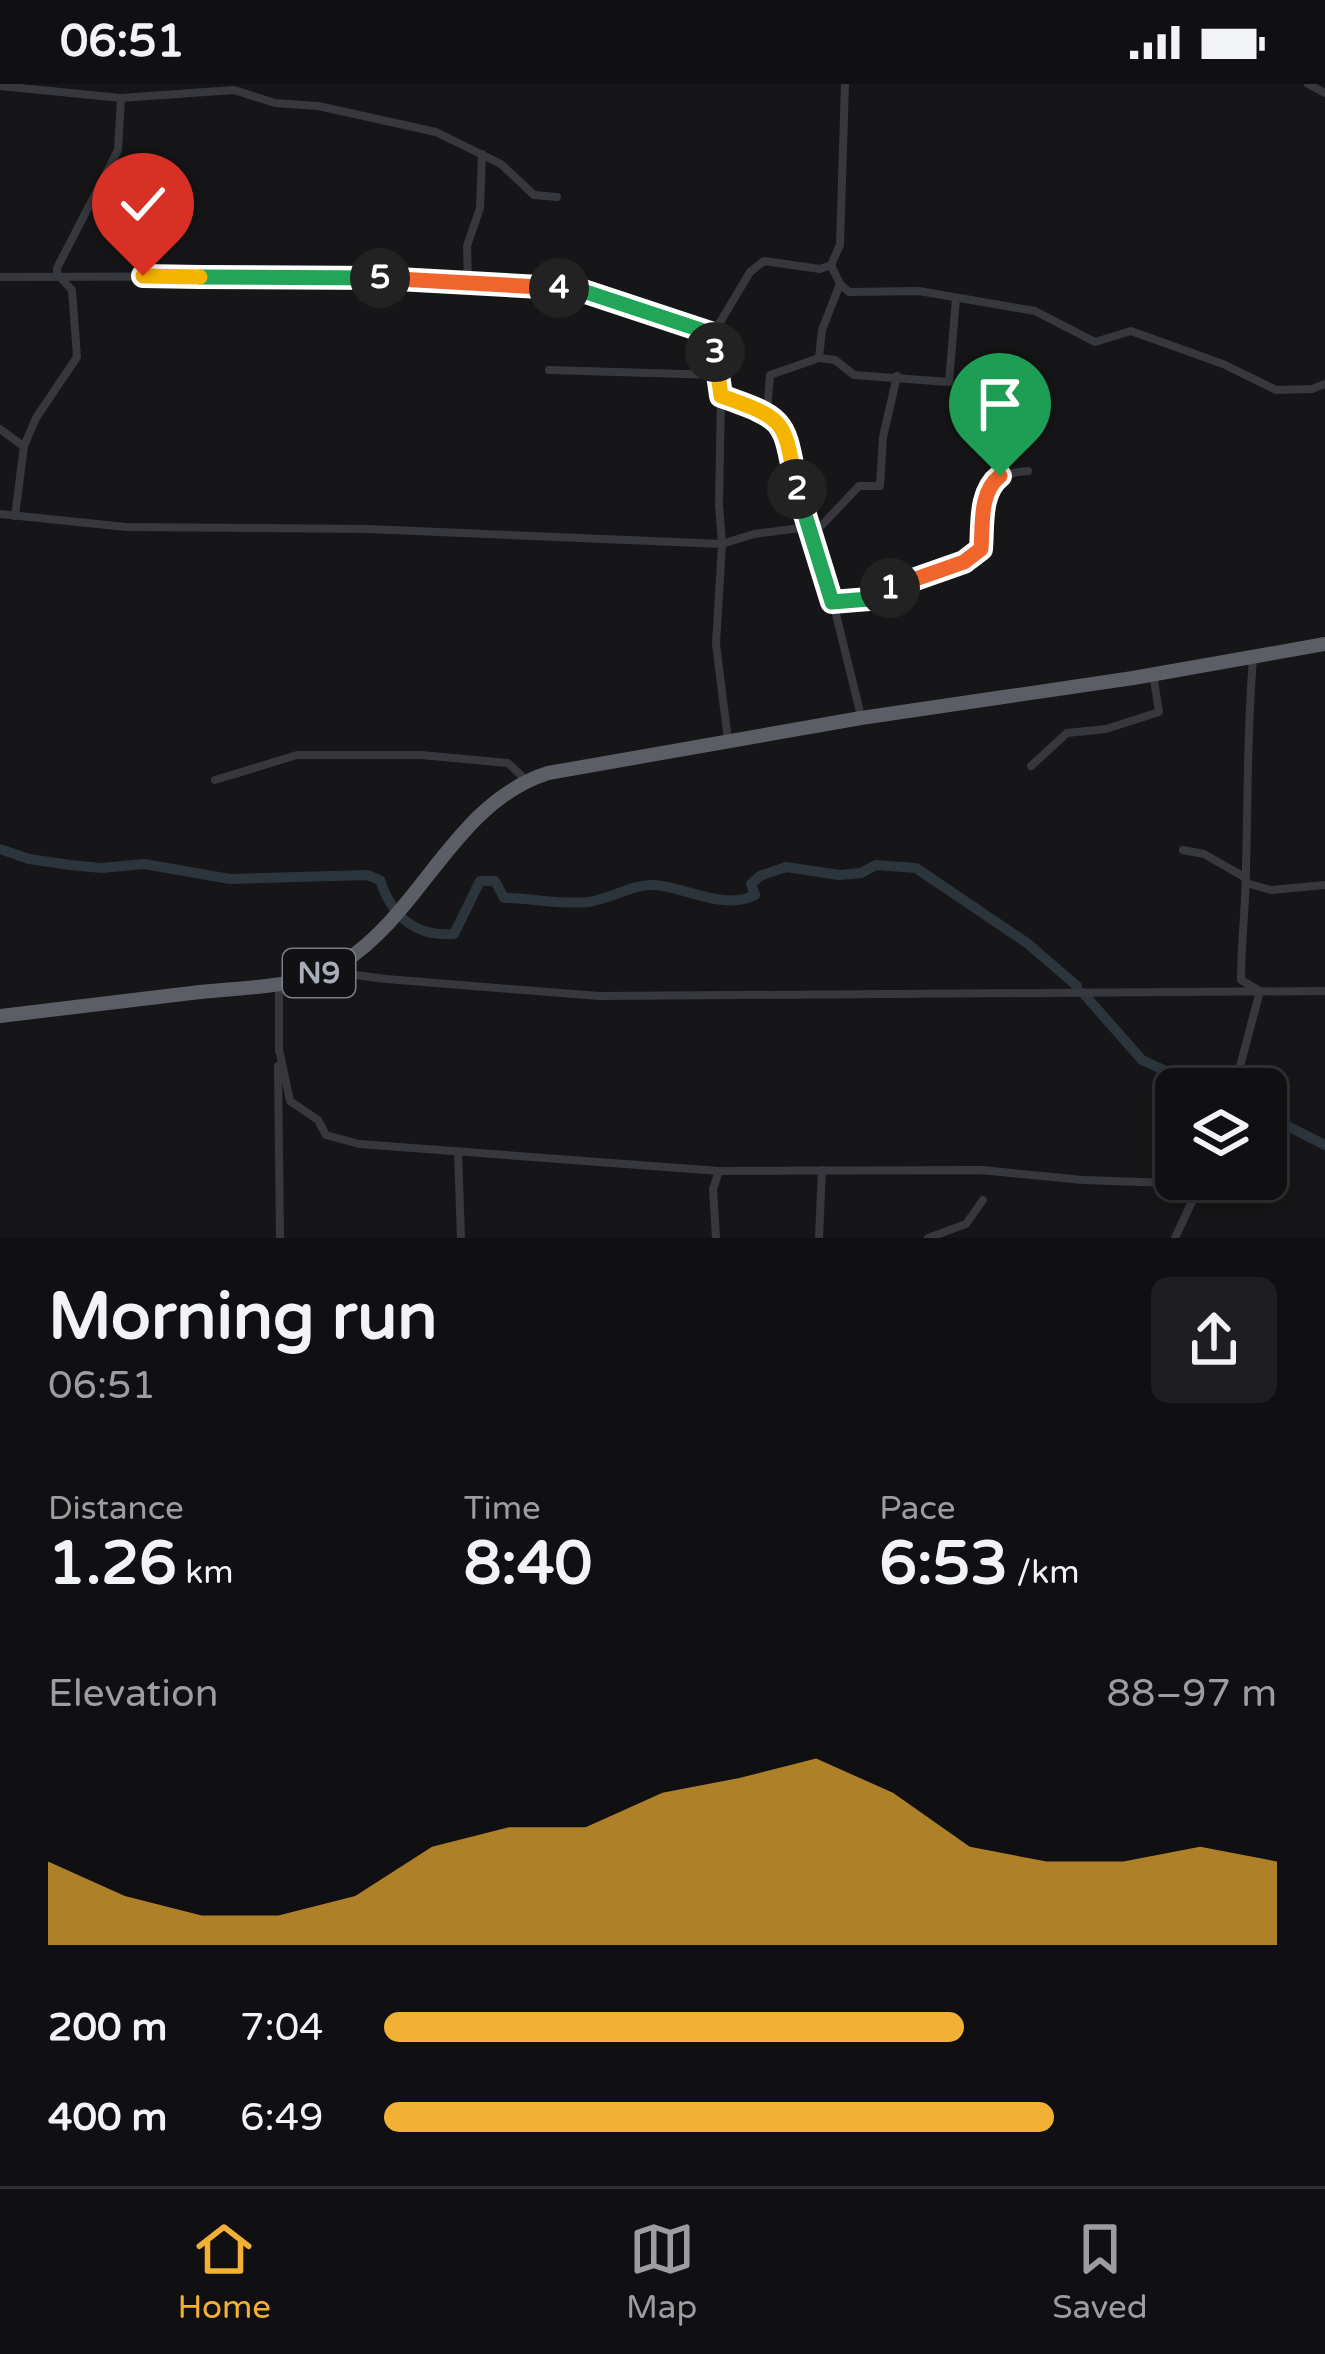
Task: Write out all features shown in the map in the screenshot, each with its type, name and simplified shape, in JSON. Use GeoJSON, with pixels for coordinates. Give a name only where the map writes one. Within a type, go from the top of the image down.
{"type":"FeatureCollection","features":[{"type":"Feature","properties":{"kind":"highway","name":"N9"},"geometry":{"type":"LineString","coordinates":[[1031,692],[1066,680],[1325,639]]}},
{"type":"Feature","properties":{"kind":"highway","name":"N9"},"geometry":{"type":"LineString","coordinates":[[0,1016],[279,982],[338,966],[381,930],[482,813],[527,781],[561,770],[1153,674],[1325,639]]}},
{"type":"Feature","properties":{"kind":"street"},"geometry":{"type":"LineString","coordinates":[[836,84],[845,99]]}},
{"type":"Feature","properties":{"kind":"street"},"geometry":{"type":"LineString","coordinates":[[729,741],[716,644],[722,544],[718,506],[721,396],[713,334],[749,272],[764,261],[820,269],[831,265],[840,245],[849,84]]}},
{"type":"Feature","properties":{"kind":"street"},"geometry":{"type":"LineString","coordinates":[[1308,84],[1325,93]]}},
{"type":"Feature","properties":{"kind":"street"},"geometry":{"type":"LineString","coordinates":[[0,86],[122,98],[234,89],[275,103],[317,106],[436,132],[501,164],[534,195],[557,197]]}},
{"type":"Feature","properties":{"kind":"street"},"geometry":{"type":"LineString","coordinates":[[16,517],[24,446],[36,418],[77,357],[73,290],[57,268],[118,150],[122,98]]}},
{"type":"Feature","properties":{"kind":"street"},"geometry":{"type":"LineString","coordinates":[[468,283],[467,246],[480,208],[482,154]]}},
{"type":"Feature","properties":{"kind":"street"},"geometry":{"type":"LineString","coordinates":[[831,265],[849,292],[919,291],[1035,311],[1095,343],[1131,332],[1223,364],[1276,390],[1312,389],[1325,383]]}},
{"type":"Feature","properties":{"kind":"street"},"geometry":{"type":"LineString","coordinates":[[0,278],[338,275],[577,289],[713,334]]}},
{"type":"Feature","properties":{"kind":"street"},"geometry":{"type":"LineString","coordinates":[[819,358],[822,330],[840,284]]}},
{"type":"Feature","properties":{"kind":"street"},"geometry":{"type":"LineString","coordinates":[[767,412],[770,375],[819,358],[835,360],[854,375],[949,382],[956,298]]}},
{"type":"Feature","properties":{"kind":"street"},"geometry":{"type":"LineString","coordinates":[[549,370],[717,375]]}},
{"type":"Feature","properties":{"kind":"street"},"geometry":{"type":"LineString","coordinates":[[0,514],[126,527],[389,530],[722,544],[754,533],[809,529],[822,524],[860,486],[880,485],[883,437],[897,376]]}},
{"type":"Feature","properties":{"kind":"street"},"geometry":{"type":"LineString","coordinates":[[721,396],[767,412],[790,440],[796,483],[861,718]]}},
{"type":"Feature","properties":{"kind":"street"},"geometry":{"type":"LineString","coordinates":[[0,429],[24,446]]}},
{"type":"Feature","properties":{"kind":"street"},"geometry":{"type":"LineString","coordinates":[[832,602],[869,599],[914,577],[964,562],[981,549],[991,483],[1000,476],[1028,472]]}},
{"type":"Feature","properties":{"kind":"street"},"geometry":{"type":"LineString","coordinates":[[1252,657],[1245,755],[1241,980],[1260,991]]}},
{"type":"Feature","properties":{"kind":"street"},"geometry":{"type":"LineString","coordinates":[[1031,766],[1067,733],[1106,729],[1159,712],[1153,674]]}},
{"type":"Feature","properties":{"kind":"street"},"geometry":{"type":"LineString","coordinates":[[214,780],[298,755],[421,755],[508,763],[527,781]]}},
{"type":"Feature","properties":{"kind":"street"},"geometry":{"type":"LineString","coordinates":[[1183,850],[1204,854],[1271,890],[1325,885]]}},
{"type":"Feature","properties":{"kind":"street"},"geometry":{"type":"LineString","coordinates":[[338,966],[355,975],[386,979],[599,996],[1325,991]]}},
{"type":"Feature","properties":{"kind":"street"},"geometry":{"type":"LineString","coordinates":[[279,982],[280,1238]]}},
{"type":"Feature","properties":{"kind":"street"},"geometry":{"type":"LineString","coordinates":[[1240,1068],[1260,991]]}},
{"type":"Feature","properties":{"kind":"street"},"geometry":{"type":"LineString","coordinates":[[279,1049],[290,1101],[318,1120],[326,1135],[359,1144],[719,1172],[981,1169],[1083,1180],[1155,1181]]}},
{"type":"Feature","properties":{"kind":"street"},"geometry":{"type":"LineString","coordinates":[[458,1152],[461,1238]]}},
{"type":"Feature","properties":{"kind":"street"},"geometry":{"type":"LineString","coordinates":[[819,1238],[822,1170]]}},
{"type":"Feature","properties":{"kind":"street"},"geometry":{"type":"LineString","coordinates":[[716,1238],[713,1189],[719,1172]]}},
{"type":"Feature","properties":{"kind":"street"},"geometry":{"type":"LineString","coordinates":[[928,1238],[966,1224],[983,1200]]}},
{"type":"Feature","properties":{"kind":"street"},"geometry":{"type":"LineString","coordinates":[[1175,1238],[1193,1200]]}},
{"type":"Feature","properties":{"kind":"waterway"},"geometry":{"type":"LineString","coordinates":[[0,849],[70,865],[144,864],[230,879],[367,875],[380,880],[406,922],[440,934],[454,934],[480,881],[495,881],[504,898],[568,903],[654,885],[730,900],[755,895],[751,884],[786,867],[839,875],[861,873],[876,865],[916,868],[1027,943],[1077,986]]}},
{"type":"Feature","properties":{"kind":"waterway"},"geometry":{"type":"LineString","coordinates":[[1083,993],[1142,1060],[1159,1068]]}},
{"type":"Feature","properties":{"kind":"waterway"},"geometry":{"type":"LineString","coordinates":[[1287,1126],[1325,1145]]}},
{"type":"Feature","properties":{"kind":"route"},"geometry":{"type":"LineString","coordinates":[[143,276],[338,275],[577,289],[713,334],[721,396],[767,412],[790,440],[813,549],[832,602],[869,599],[914,577],[964,562],[981,549],[986,495],[1000,476]]}}]}
